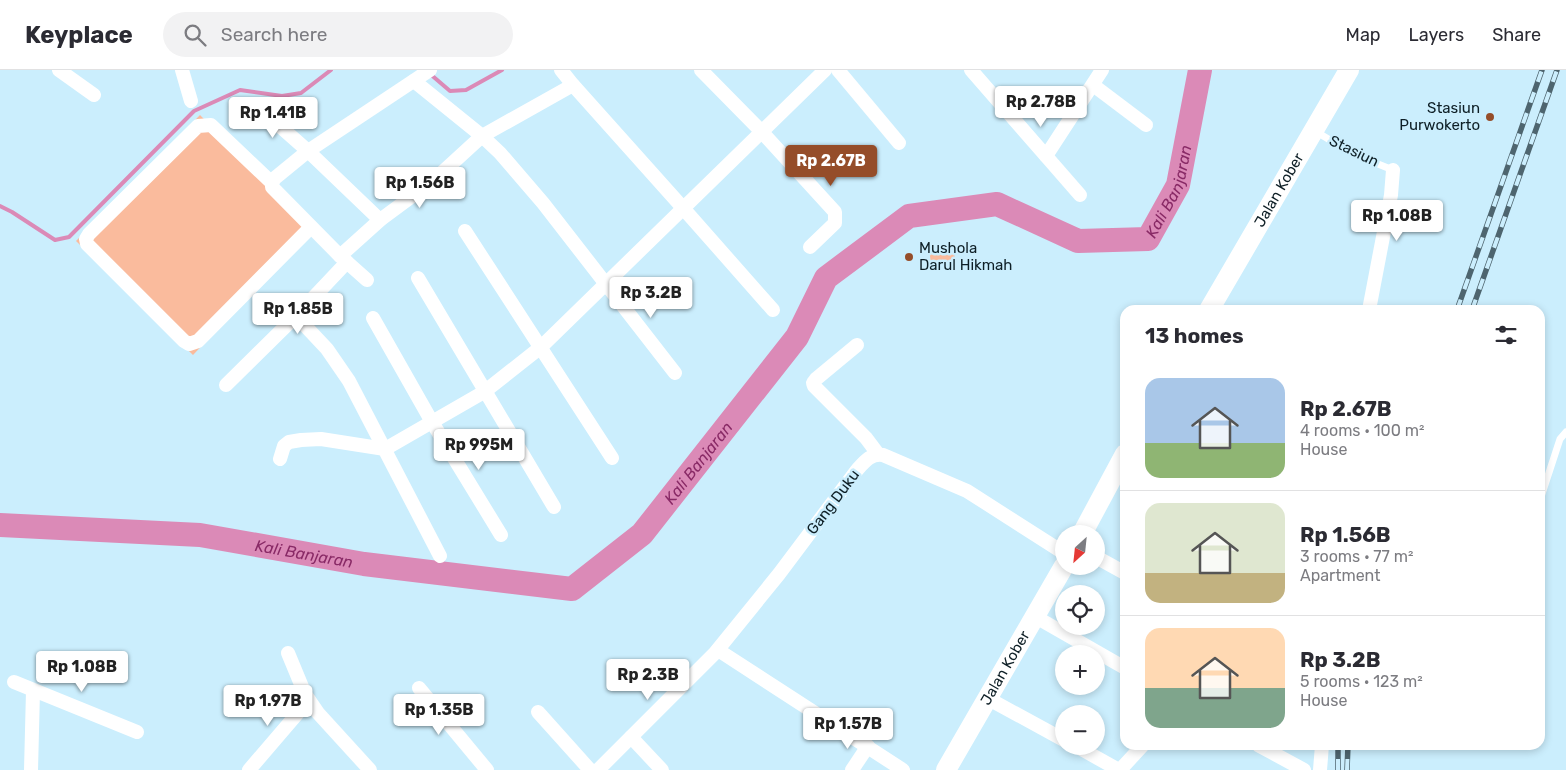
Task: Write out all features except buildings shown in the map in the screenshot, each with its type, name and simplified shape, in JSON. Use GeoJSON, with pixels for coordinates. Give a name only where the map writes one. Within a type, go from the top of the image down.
{"type":"FeatureCollection","features":[{"type":"Feature","properties":{"kind":"street"},"geometry":{"type":"LineString","coordinates":[[59,70],[94,95]]}},
{"type":"Feature","properties":{"kind":"street"},"geometry":{"type":"LineString","coordinates":[[182,70],[191,101]]}},
{"type":"Feature","properties":{"kind":"street"},"geometry":{"type":"LineString","coordinates":[[272,183],[275,178],[308,150],[430,70]]}},
{"type":"Feature","properties":{"kind":"street"},"geometry":{"type":"LineString","coordinates":[[561,70],[773,310]]}},
{"type":"Feature","properties":{"kind":"street"},"geometry":{"type":"LineString","coordinates":[[701,70],[761,131],[835,212],[835,223],[810,246]]}},
{"type":"Feature","properties":{"kind":"street"},"geometry":{"type":"LineString","coordinates":[[280,459],[284,446],[289,442],[302,440],[321,439],[385,449],[484,392],[541,347],[825,70]]}},
{"type":"Feature","properties":{"kind":"street"},"geometry":{"type":"LineString","coordinates":[[838,70],[898,143]]}},
{"type":"Feature","properties":{"kind":"street"},"geometry":{"type":"LineString","coordinates":[[971,70],[1080,195]]}},
{"type":"Feature","properties":{"kind":"street"},"geometry":{"type":"LineString","coordinates":[[1046,156],[1102,70]]}},
{"type":"Feature","properties":{"kind":"street","name":"Jalan Kober"},"geometry":{"type":"LineString","coordinates":[[1212,305],[1349,70]]}},
{"type":"Feature","properties":{"kind":"street"},"geometry":{"type":"LineString","coordinates":[[415,80],[500,153],[543,203],[675,372]]}},
{"type":"Feature","properties":{"kind":"street"},"geometry":{"type":"LineString","coordinates":[[226,385],[296,316],[343,259],[380,220],[434,180],[482,136],[573,85]]}},
{"type":"Feature","properties":{"kind":"street"},"geometry":{"type":"LineString","coordinates":[[1093,85],[1146,125]]}},
{"type":"Feature","properties":{"kind":"street"},"geometry":{"type":"LineString","coordinates":[[257,106],[308,150],[380,220]]}},
{"type":"Feature","properties":{"kind":"street"},"geometry":{"type":"LineString","coordinates":[[311,227],[198,341],[189,344],[87,244],[86,239],[198,126],[211,125],[272,183],[272,187],[343,259],[367,280]]}},
{"type":"Feature","properties":{"kind":"street"},"geometry":{"type":"LineString","coordinates":[[1370,305],[1392,195],[1393,170]]}},
{"type":"Feature","properties":{"kind":"street"},"geometry":{"type":"LineString","coordinates":[[465,231],[612,458]]}},
{"type":"Feature","properties":{"kind":"street"},"geometry":{"type":"LineString","coordinates":[[418,278],[554,507]]}},
{"type":"Feature","properties":{"kind":"street"},"geometry":{"type":"LineString","coordinates":[[296,316],[327,349],[349,381],[440,556]]}},
{"type":"Feature","properties":{"kind":"street"},"geometry":{"type":"LineString","coordinates":[[374,318],[432,422],[501,535]]}},
{"type":"Feature","properties":{"kind":"street"},"geometry":{"type":"LineString","coordinates":[[857,345],[813,383],[866,438],[878,454],[894,459],[967,491],[1055,547]]}},
{"type":"Feature","properties":{"kind":"street","name":"Gang Duku"},"geometry":{"type":"LineString","coordinates":[[598,770],[718,650],[779,574],[856,470],[867,459],[878,454]]}},
{"type":"Feature","properties":{"kind":"street"},"geometry":{"type":"LineString","coordinates":[[1087,525],[1120,463]]}},
{"type":"Feature","properties":{"kind":"street"},"geometry":{"type":"LineString","coordinates":[[1105,562],[1120,570]]}},
{"type":"Feature","properties":{"kind":"street","name":"Jalan Kober"},"geometry":{"type":"LineString","coordinates":[[946,770],[1059,575]]}},
{"type":"Feature","properties":{"kind":"street"},"geometry":{"type":"LineString","coordinates":[[1034,616],[1120,665]]}},
{"type":"Feature","properties":{"kind":"street"},"geometry":{"type":"LineString","coordinates":[[718,650],[903,770]]}},
{"type":"Feature","properties":{"kind":"street"},"geometry":{"type":"LineString","coordinates":[[288,653],[309,700],[318,713],[370,770]]}},
{"type":"Feature","properties":{"kind":"street"},"geometry":{"type":"LineString","coordinates":[[14,682],[32,691],[78,707],[137,732]]}},
{"type":"Feature","properties":{"kind":"street"},"geometry":{"type":"LineString","coordinates":[[419,688],[487,770]]}},
{"type":"Feature","properties":{"kind":"street"},"geometry":{"type":"LineString","coordinates":[[31,770],[32,691]]}},
{"type":"Feature","properties":{"kind":"street"},"geometry":{"type":"LineString","coordinates":[[988,698],[1055,735]]}},
{"type":"Feature","properties":{"kind":"street"},"geometry":{"type":"LineString","coordinates":[[249,770],[309,700]]}},
{"type":"Feature","properties":{"kind":"street"},"geometry":{"type":"LineString","coordinates":[[538,712],[590,770]]}},
{"type":"Feature","properties":{"kind":"street"},"geometry":{"type":"LineString","coordinates":[[631,737],[662,770]]}},
{"type":"Feature","properties":{"kind":"street"},"geometry":{"type":"LineString","coordinates":[[852,770],[868,746]]}},
{"type":"Feature","properties":{"kind":"street"},"geometry":{"type":"LineString","coordinates":[[1092,755],[1120,770],[1138,750]]}},
{"type":"Feature","properties":{"kind":"street"},"geometry":{"type":"LineString","coordinates":[[1267,750],[1304,770]]}},
{"type":"Feature","properties":{"kind":"street"},"geometry":{"type":"LineString","coordinates":[[1320,770],[1322,750]]}},
{"type":"Feature","properties":{"kind":"lane","name":"Stasiun"},"geometry":{"type":"LineString","coordinates":[[1314,131],[1353,154],[1393,170]]}},
{"type":"Feature","properties":{"kind":"lane"},"geometry":{"type":"LineString","coordinates":[[1545,485],[1560,440],[1566,432]]}},
{"type":"Feature","properties":{"kind":"shaded area"},"geometry":{"type":"Polygon","coordinates":[[[200,115],[315,232],[262,283],[193,355],[76,241],[200,115]]]}},
{"type":"Feature","properties":{"kind":"shaded area"},"geometry":{"type":"Polygon","coordinates":[[[953,247],[956,262],[931,263],[929,249],[953,247]]]}},
{"type":"Feature","properties":{"kind":"waterway"},"geometry":{"type":"LineString","coordinates":[[0,206],[55,240],[69,237],[194,111],[240,90],[282,96],[301,93],[331,70]]}},
{"type":"Feature","properties":{"kind":"waterway"},"geometry":{"type":"LineString","coordinates":[[429,73],[450,91],[466,90],[502,70]]}},
{"type":"Feature","properties":{"kind":"waterway","name":"Kali Banjaran"},"geometry":{"type":"LineString","coordinates":[[0,525],[200,535],[364,564],[572,589],[642,534],[797,337],[826,278],[909,216],[997,204],[1078,241],[1148,239],[1178,185],[1200,70]]}},
{"type":"Feature","properties":{"kind":"railway"},"geometry":{"type":"LineString","coordinates":[[1459,305],[1542,70]]}},
{"type":"Feature","properties":{"kind":"railway"},"geometry":{"type":"LineString","coordinates":[[1474,305],[1557,70]]}},
{"type":"Feature","properties":{"kind":"railway"},"geometry":{"type":"LineString","coordinates":[[1338,750],[1338,770]]}},
{"type":"Feature","properties":{"kind":"railway"},"geometry":{"type":"LineString","coordinates":[[1347,770],[1348,750]]}},
{"type":"Feature","properties":{"kind":"place","name":"Stasiun Purwokerto"},"geometry":{"type":"Point","coordinates":[1490,117]}},
{"type":"Feature","properties":{"kind":"place","name":"Mushola Darul Hikmah"},"geometry":{"type":"Point","coordinates":[909,257]}}]}
